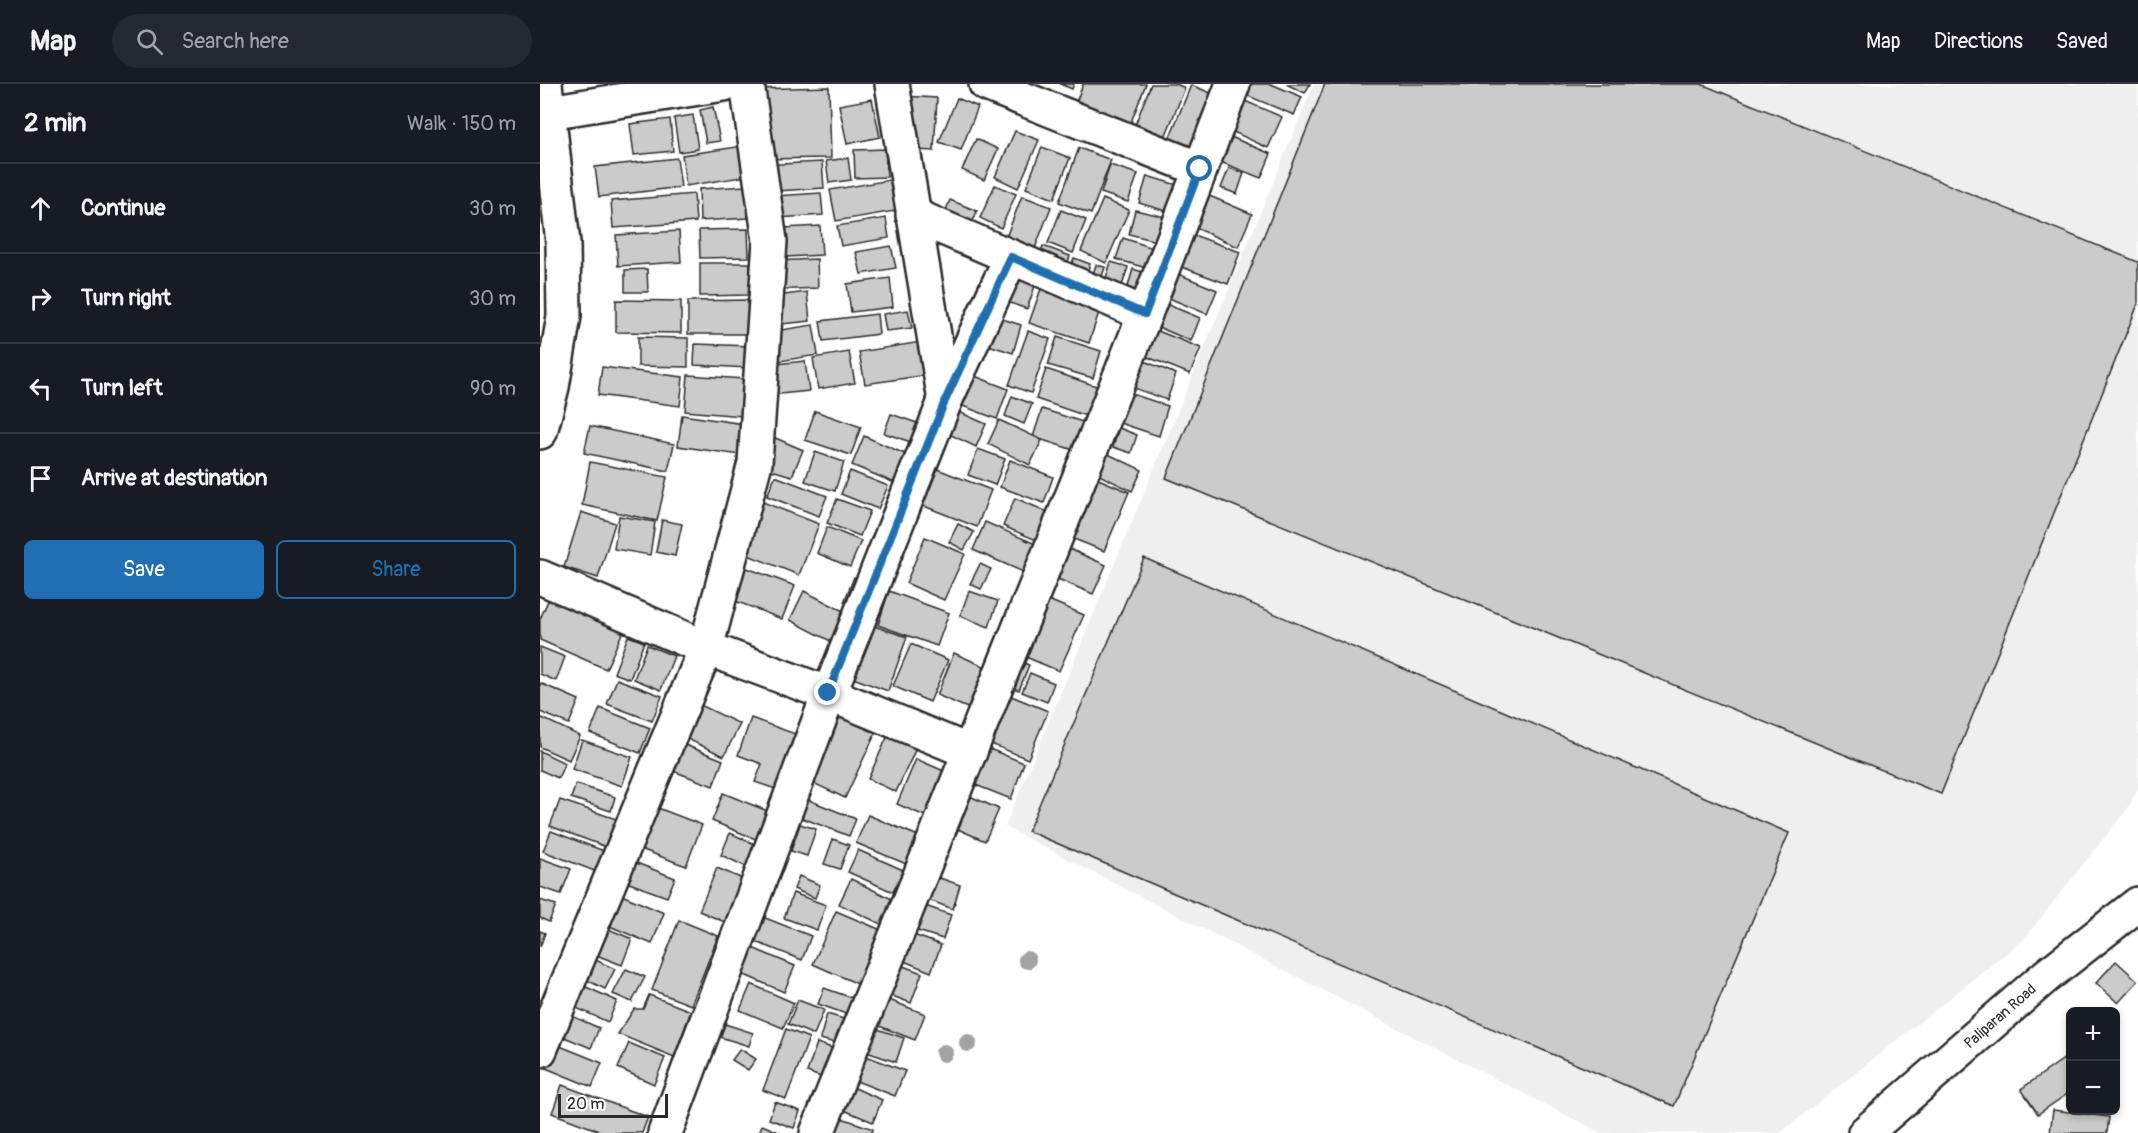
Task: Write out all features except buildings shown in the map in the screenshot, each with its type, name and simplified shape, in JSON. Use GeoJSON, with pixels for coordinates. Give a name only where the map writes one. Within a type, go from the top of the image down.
{"type":"FeatureCollection","features":[{"type":"Feature","properties":{"kind":"street"},"geometry":{"type":"LineString","coordinates":[[540,432],[552,387],[564,316],[563,243],[547,98],[724,84]]}},
{"type":"Feature","properties":{"kind":"street"},"geometry":{"type":"LineString","coordinates":[[540,1050],[706,648],[755,463],[770,241],[747,84]]}},
{"type":"Feature","properties":{"kind":"street"},"geometry":{"type":"LineString","coordinates":[[892,84],[945,401]]}},
{"type":"Feature","properties":{"kind":"street"},"geometry":{"type":"LineString","coordinates":[[986,84],[1200,169]]}},
{"type":"Feature","properties":{"kind":"street"},"geometry":{"type":"LineString","coordinates":[[817,1133],[1145,314],[1233,84]]}},
{"type":"Feature","properties":{"kind":"street"},"geometry":{"type":"LineString","coordinates":[[914,215],[1145,314]]}},
{"type":"Feature","properties":{"kind":"street"},"geometry":{"type":"LineString","coordinates":[[665,1133],[828,693],[945,401],[1011,257]]}},
{"type":"Feature","properties":{"kind":"street"},"geometry":{"type":"LineString","coordinates":[[540,577],[706,648],[828,693],[970,752]]}},
{"type":"Feature","properties":{"kind":"street","name":"Paliparan Road"},"geometry":{"type":"LineString","coordinates":[[1865,1133],[2046,976],[2138,904]]}},
{"type":"Feature","properties":{"kind":"shaded area"},"geometry":{"type":"Polygon","coordinates":[[[1314,84],[2138,84],[2138,788],[2128,808],[2023,940],[1780,1133],[1601,1133],[1005,827],[1314,84]]]}},
{"type":"Feature","properties":{"kind":"route"},"geometry":{"type":"LineString","coordinates":[[828,693],[945,401],[1011,257],[1145,314],[1200,169]]}}]}
